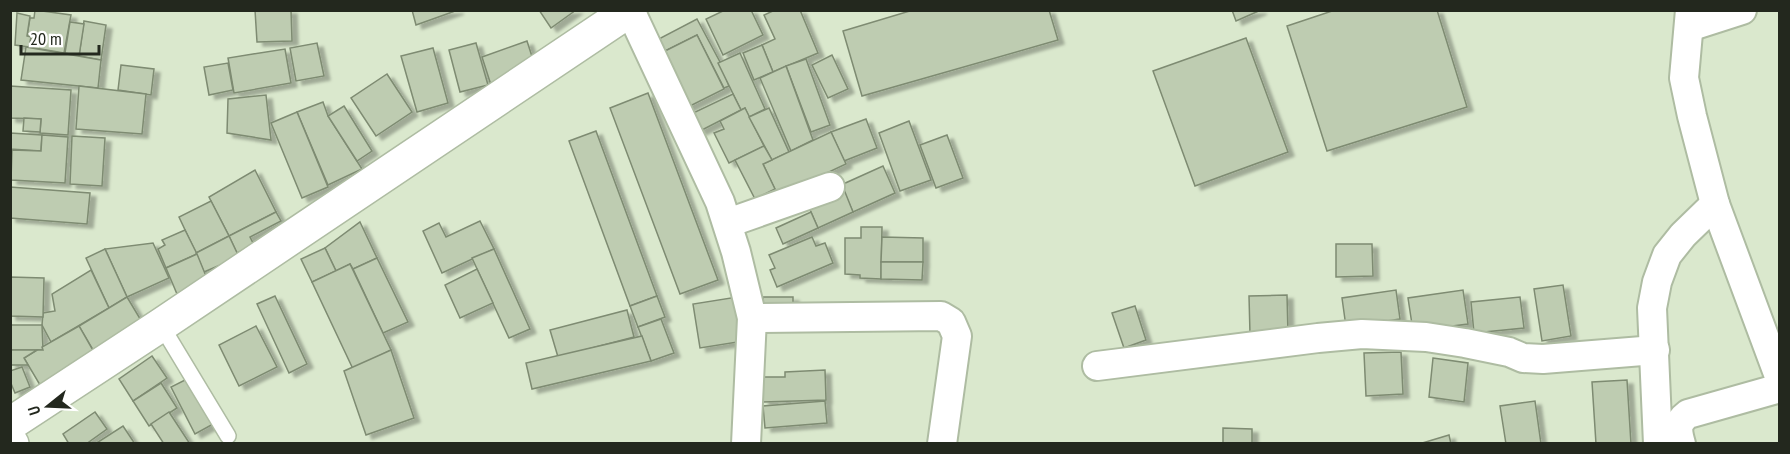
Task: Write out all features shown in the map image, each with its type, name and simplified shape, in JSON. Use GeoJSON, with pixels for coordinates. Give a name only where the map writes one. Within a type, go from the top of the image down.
{"type":"FeatureCollection","features":[{"type":"Feature","properties":{"kind":"main road"},"geometry":{"type":"LineString","coordinates":[[10,424],[630,10]]}},
{"type":"Feature","properties":{"kind":"street"},"geometry":{"type":"LineString","coordinates":[[630,10],[728,223],[752,318],[746,444]]}},
{"type":"Feature","properties":{"kind":"street"},"geometry":{"type":"LineString","coordinates":[[1742,10],[1689,19],[1684,78],[1715,204],[1779,379]]}},
{"type":"Feature","properties":{"kind":"street"},"geometry":{"type":"LineString","coordinates":[[728,223],[830,187]]}},
{"type":"Feature","properties":{"kind":"street"},"geometry":{"type":"LineString","coordinates":[[1658,444],[1652,308],[1657,282],[1666,255],[1715,204]]}},
{"type":"Feature","properties":{"kind":"street"},"geometry":{"type":"LineString","coordinates":[[752,318],[941,316],[951,322],[957,336],[942,444]]}},
{"type":"Feature","properties":{"kind":"street"},"geometry":{"type":"LineString","coordinates":[[1097,366],[1362,334],[1465,343],[1509,352],[1523,358],[1543,359],[1655,350]]}},
{"type":"Feature","properties":{"kind":"street"},"geometry":{"type":"LineString","coordinates":[[1681,444],[1677,429],[1680,420],[1688,414],[1779,388]]}},
{"type":"Feature","properties":{"kind":"lane"},"geometry":{"type":"LineString","coordinates":[[161,325],[228,436]]}},
{"type":"Feature","properties":{"kind":"building"},"geometry":{"type":"Polygon","coordinates":[[[35,10],[71,15],[64,53],[29,47],[31,37],[27,36],[30,18],[34,18],[35,10]]]}},
{"type":"Feature","properties":{"kind":"building"},"geometry":{"type":"Polygon","coordinates":[[[255,10],[291,10],[292,41],[257,42],[255,10]]]}},
{"type":"Feature","properties":{"kind":"building"},"geometry":{"type":"Polygon","coordinates":[[[412,10],[458,10],[416,25],[412,10]]]}},
{"type":"Feature","properties":{"kind":"building"},"geometry":{"type":"Polygon","coordinates":[[[539,10],[576,10],[551,28],[539,10]]]}},
{"type":"Feature","properties":{"kind":"building"},"geometry":{"type":"Polygon","coordinates":[[[725,10],[751,10],[763,35],[723,55],[706,19],[725,10]]]}},
{"type":"Feature","properties":{"kind":"building"},"geometry":{"type":"Polygon","coordinates":[[[775,10],[800,10],[818,53],[773,72],[762,45],[775,39],[764,15],[775,10]]]}},
{"type":"Feature","properties":{"kind":"building"},"geometry":{"type":"Polygon","coordinates":[[[913,10],[1049,10],[1058,40],[862,96],[843,31],[913,10]]]}},
{"type":"Feature","properties":{"kind":"building"},"geometry":{"type":"Polygon","coordinates":[[[1232,10],[1261,10],[1236,21],[1232,10]]]}},
{"type":"Feature","properties":{"kind":"building"},"geometry":{"type":"Polygon","coordinates":[[[1335,10],[1437,10],[1467,107],[1327,151],[1287,26],[1335,10]]]}},
{"type":"Feature","properties":{"kind":"building"},"geometry":{"type":"Polygon","coordinates":[[[17,13],[30,16],[27,36],[31,37],[29,47],[15,45],[17,13]]]}},
{"type":"Feature","properties":{"kind":"building"},"geometry":{"type":"Polygon","coordinates":[[[697,19],[720,62],[729,86],[724,88],[697,35],[659,54],[653,42],[697,19]]]}},
{"type":"Feature","properties":{"kind":"building"},"geometry":{"type":"Polygon","coordinates":[[[84,21],[106,25],[101,60],[79,56],[84,21]]]}},
{"type":"Feature","properties":{"kind":"building"},"geometry":{"type":"Polygon","coordinates":[[[70,22],[84,24],[79,56],[65,53],[70,22]]]}},
{"type":"Feature","properties":{"kind":"building"},"geometry":{"type":"Polygon","coordinates":[[[697,35],[724,89],[686,108],[659,54],[697,35]]]}},
{"type":"Feature","properties":{"kind":"building"},"geometry":{"type":"Polygon","coordinates":[[[1246,38],[1288,152],[1195,186],[1153,71],[1246,38]]]}},
{"type":"Feature","properties":{"kind":"building"},"geometry":{"type":"Polygon","coordinates":[[[527,41],[536,69],[491,85],[482,57],[527,41]]]}},
{"type":"Feature","properties":{"kind":"building"},"geometry":{"type":"Polygon","coordinates":[[[317,43],[324,76],[296,81],[290,48],[317,43]]]}},
{"type":"Feature","properties":{"kind":"building"},"geometry":{"type":"Polygon","coordinates":[[[476,43],[488,85],[460,92],[449,50],[476,43]]]}},
{"type":"Feature","properties":{"kind":"building"},"geometry":{"type":"Polygon","coordinates":[[[762,45],[773,72],[754,80],[743,53],[762,45]]]}},
{"type":"Feature","properties":{"kind":"building"},"geometry":{"type":"Polygon","coordinates":[[[26,47],[101,60],[98,88],[21,80],[26,47]]]}},
{"type":"Feature","properties":{"kind":"building"},"geometry":{"type":"Polygon","coordinates":[[[433,48],[448,103],[417,112],[401,56],[433,48]]]}},
{"type":"Feature","properties":{"kind":"building"},"geometry":{"type":"Polygon","coordinates":[[[285,49],[291,83],[234,93],[228,58],[285,49]]]}},
{"type":"Feature","properties":{"kind":"building"},"geometry":{"type":"Polygon","coordinates":[[[740,53],[765,109],[749,117],[745,108],[741,110],[718,63],[740,53]]]}},
{"type":"Feature","properties":{"kind":"building"},"geometry":{"type":"Polygon","coordinates":[[[832,55],[848,89],[828,98],[812,65],[832,55]]]}},
{"type":"Feature","properties":{"kind":"building"},"geometry":{"type":"Polygon","coordinates":[[[806,59],[830,125],[811,132],[786,66],[806,59]]]}},
{"type":"Feature","properties":{"kind":"building"},"geometry":{"type":"Polygon","coordinates":[[[228,63],[233,90],[209,95],[204,67],[228,63]]]}},
{"type":"Feature","properties":{"kind":"building"},"geometry":{"type":"Polygon","coordinates":[[[121,65],[154,69],[151,95],[118,90],[121,65]]]}},
{"type":"Feature","properties":{"kind":"building"},"geometry":{"type":"Polygon","coordinates":[[[786,66],[813,140],[791,151],[760,78],[786,66]]]}},
{"type":"Feature","properties":{"kind":"building"},"geometry":{"type":"Polygon","coordinates":[[[387,74],[412,112],[376,136],[351,98],[387,74]]]}},
{"type":"Feature","properties":{"kind":"building"},"geometry":{"type":"Polygon","coordinates":[[[10,86],[71,90],[68,135],[40,133],[41,119],[10,118],[10,86]]]}},
{"type":"Feature","properties":{"kind":"building"},"geometry":{"type":"Polygon","coordinates":[[[79,86],[146,94],[142,134],[76,129],[79,86]]]}},
{"type":"Feature","properties":{"kind":"building"},"geometry":{"type":"Polygon","coordinates":[[[648,93],[718,280],[680,294],[610,108],[648,93]]]}},
{"type":"Feature","properties":{"kind":"building"},"geometry":{"type":"Polygon","coordinates":[[[733,94],[741,110],[700,131],[691,114],[733,94]]]}},
{"type":"Feature","properties":{"kind":"building"},"geometry":{"type":"Polygon","coordinates":[[[266,95],[271,140],[227,133],[228,99],[266,95]]]}},
{"type":"Feature","properties":{"kind":"building"},"geometry":{"type":"Polygon","coordinates":[[[323,102],[328,116],[362,169],[328,185],[297,112],[323,102]]]}},
{"type":"Feature","properties":{"kind":"building"},"geometry":{"type":"Polygon","coordinates":[[[344,106],[372,151],[357,161],[328,116],[344,106]]]}},
{"type":"Feature","properties":{"kind":"building"},"geometry":{"type":"Polygon","coordinates":[[[745,108],[764,146],[729,163],[714,133],[724,129],[720,121],[745,108]]]}},
{"type":"Feature","properties":{"kind":"building"},"geometry":{"type":"Polygon","coordinates":[[[769,108],[789,152],[772,160],[749,117],[769,108]]]}},
{"type":"Feature","properties":{"kind":"building"},"geometry":{"type":"Polygon","coordinates":[[[297,112],[328,187],[302,198],[271,123],[297,112]]]}},
{"type":"Feature","properties":{"kind":"building"},"geometry":{"type":"Polygon","coordinates":[[[24,118],[41,119],[40,132],[23,131],[24,118]]]}},
{"type":"Feature","properties":{"kind":"building"},"geometry":{"type":"Polygon","coordinates":[[[866,119],[877,148],[844,161],[831,132],[866,119]]]}},
{"type":"Feature","properties":{"kind":"building"},"geometry":{"type":"Polygon","coordinates":[[[909,121],[931,180],[900,191],[879,133],[909,121]]]}},
{"type":"Feature","properties":{"kind":"building"},"geometry":{"type":"Polygon","coordinates":[[[596,131],[657,296],[630,306],[569,141],[596,131]]]}},
{"type":"Feature","properties":{"kind":"building"},"geometry":{"type":"Polygon","coordinates":[[[831,132],[846,164],[778,196],[763,164],[831,132]]]}},
{"type":"Feature","properties":{"kind":"building"},"geometry":{"type":"Polygon","coordinates":[[[10,133],[42,135],[41,151],[10,149],[10,133]]]}},
{"type":"Feature","properties":{"kind":"building"},"geometry":{"type":"Polygon","coordinates":[[[42,135],[68,137],[65,183],[11,180],[12,150],[41,151],[42,135]]]}},
{"type":"Feature","properties":{"kind":"building"},"geometry":{"type":"Polygon","coordinates":[[[947,135],[963,178],[936,188],[920,145],[947,135]]]}},
{"type":"Feature","properties":{"kind":"building"},"geometry":{"type":"Polygon","coordinates":[[[72,136],[105,138],[102,186],[70,184],[72,136]]]}},
{"type":"Feature","properties":{"kind":"building"},"geometry":{"type":"Polygon","coordinates":[[[764,146],[772,160],[763,164],[775,189],[755,199],[735,160],[764,146]]]}},
{"type":"Feature","properties":{"kind":"building"},"geometry":{"type":"Polygon","coordinates":[[[883,166],[895,193],[853,212],[841,185],[883,166]]]}},
{"type":"Feature","properties":{"kind":"building"},"geometry":{"type":"Polygon","coordinates":[[[255,170],[276,212],[229,236],[209,197],[255,170]]]}},
{"type":"Feature","properties":{"kind":"building"},"geometry":{"type":"Polygon","coordinates":[[[10,187],[90,193],[87,224],[10,218],[10,187]]]}},
{"type":"Feature","properties":{"kind":"building"},"geometry":{"type":"Polygon","coordinates":[[[843,187],[853,212],[818,228],[807,203],[843,187]]]}},
{"type":"Feature","properties":{"kind":"building"},"geometry":{"type":"Polygon","coordinates":[[[211,201],[229,236],[196,253],[179,217],[211,201]]]}},
{"type":"Feature","properties":{"kind":"building"},"geometry":{"type":"Polygon","coordinates":[[[276,212],[281,221],[250,237],[254,245],[237,253],[229,236],[276,212]]]}},
{"type":"Feature","properties":{"kind":"building"},"geometry":{"type":"Polygon","coordinates":[[[811,212],[818,228],[783,244],[776,228],[811,212]]]}},
{"type":"Feature","properties":{"kind":"building"},"geometry":{"type":"Polygon","coordinates":[[[480,221],[494,249],[442,273],[423,231],[439,223],[446,237],[480,221]]]}},
{"type":"Feature","properties":{"kind":"building"},"geometry":{"type":"Polygon","coordinates":[[[360,222],[377,258],[353,269],[350,264],[336,271],[325,248],[360,222]]]}},
{"type":"Feature","properties":{"kind":"building"},"geometry":{"type":"Polygon","coordinates":[[[861,227],[882,227],[881,279],[860,278],[860,275],[845,274],[845,238],[861,238],[861,227]]]}},
{"type":"Feature","properties":{"kind":"building"},"geometry":{"type":"Polygon","coordinates":[[[185,230],[197,254],[166,268],[158,249],[165,245],[162,240],[185,230]]]}},
{"type":"Feature","properties":{"kind":"building"},"geometry":{"type":"Polygon","coordinates":[[[229,236],[239,257],[204,272],[196,253],[229,236]]]}},
{"type":"Feature","properties":{"kind":"building"},"geometry":{"type":"Polygon","coordinates":[[[812,237],[816,246],[825,243],[833,263],[777,287],[770,270],[775,268],[769,255],[812,237]]]}},
{"type":"Feature","properties":{"kind":"building"},"geometry":{"type":"Polygon","coordinates":[[[882,237],[923,238],[923,262],[881,262],[882,237]]]}},
{"type":"Feature","properties":{"kind":"building"},"geometry":{"type":"Polygon","coordinates":[[[153,243],[169,278],[127,297],[105,249],[153,243]]]}},
{"type":"Feature","properties":{"kind":"building"},"geometry":{"type":"Polygon","coordinates":[[[1336,244],[1372,244],[1373,276],[1336,277],[1336,244]]]}},
{"type":"Feature","properties":{"kind":"building"},"geometry":{"type":"Polygon","coordinates":[[[325,248],[336,271],[312,282],[301,259],[325,248]]]}},
{"type":"Feature","properties":{"kind":"building"},"geometry":{"type":"Polygon","coordinates":[[[105,249],[127,297],[109,308],[86,258],[105,249]]]}},
{"type":"Feature","properties":{"kind":"building"},"geometry":{"type":"Polygon","coordinates":[[[494,249],[530,329],[509,338],[472,258],[494,249]]]}},
{"type":"Feature","properties":{"kind":"building"},"geometry":{"type":"Polygon","coordinates":[[[197,254],[208,281],[177,294],[166,268],[197,254]]]}},
{"type":"Feature","properties":{"kind":"building"},"geometry":{"type":"Polygon","coordinates":[[[377,258],[408,322],[383,333],[353,269],[377,258]]]}},
{"type":"Feature","properties":{"kind":"building"},"geometry":{"type":"Polygon","coordinates":[[[881,262],[923,262],[922,280],[881,279],[881,262]]]}},
{"type":"Feature","properties":{"kind":"building"},"geometry":{"type":"Polygon","coordinates":[[[350,264],[391,350],[353,369],[312,282],[350,264]]]}},
{"type":"Feature","properties":{"kind":"building"},"geometry":{"type":"Polygon","coordinates":[[[477,269],[493,303],[460,318],[445,285],[477,269]]]}},
{"type":"Feature","properties":{"kind":"building"},"geometry":{"type":"Polygon","coordinates":[[[91,270],[109,308],[51,342],[42,325],[43,313],[55,311],[52,294],[91,270]]]}},
{"type":"Feature","properties":{"kind":"building"},"geometry":{"type":"Polygon","coordinates":[[[10,277],[44,278],[43,317],[10,316],[10,277]]]}},
{"type":"Feature","properties":{"kind":"building"},"geometry":{"type":"Polygon","coordinates":[[[1563,285],[1571,336],[1542,341],[1534,289],[1563,285]]]}},
{"type":"Feature","properties":{"kind":"building"},"geometry":{"type":"Polygon","coordinates":[[[1396,290],[1400,319],[1346,327],[1342,298],[1396,290]]]}},
{"type":"Feature","properties":{"kind":"building"},"geometry":{"type":"Polygon","coordinates":[[[1463,290],[1468,324],[1413,331],[1408,298],[1463,290]]]}},
{"type":"Feature","properties":{"kind":"building"},"geometry":{"type":"Polygon","coordinates":[[[1287,295],[1288,334],[1250,334],[1249,296],[1287,295]]]}},
{"type":"Feature","properties":{"kind":"building"},"geometry":{"type":"Polygon","coordinates":[[[275,296],[307,364],[289,373],[257,304],[275,296]]]}},
{"type":"Feature","properties":{"kind":"building"},"geometry":{"type":"Polygon","coordinates":[[[657,296],[665,317],[638,327],[630,306],[657,296]]]}},
{"type":"Feature","properties":{"kind":"building"},"geometry":{"type":"Polygon","coordinates":[[[127,297],[142,322],[93,350],[79,326],[127,297]]]}},
{"type":"Feature","properties":{"kind":"building"},"geometry":{"type":"Polygon","coordinates":[[[737,297],[744,341],[700,348],[693,304],[737,297]]]}},
{"type":"Feature","properties":{"kind":"building"},"geometry":{"type":"Polygon","coordinates":[[[763,297],[793,297],[793,313],[763,313],[763,297]]]}},
{"type":"Feature","properties":{"kind":"building"},"geometry":{"type":"Polygon","coordinates":[[[1520,297],[1524,328],[1474,333],[1471,302],[1520,297]]]}},
{"type":"Feature","properties":{"kind":"building"},"geometry":{"type":"Polygon","coordinates":[[[1135,306],[1146,340],[1124,348],[1112,313],[1135,306]]]}},
{"type":"Feature","properties":{"kind":"building"},"geometry":{"type":"Polygon","coordinates":[[[627,310],[634,337],[558,357],[550,330],[627,310]]]}},
{"type":"Feature","properties":{"kind":"building"},"geometry":{"type":"Polygon","coordinates":[[[661,319],[674,353],[651,361],[638,327],[661,319]]]}},
{"type":"Feature","properties":{"kind":"building"},"geometry":{"type":"Polygon","coordinates":[[[10,325],[42,325],[43,350],[10,350],[10,325]]]}},
{"type":"Feature","properties":{"kind":"building"},"geometry":{"type":"Polygon","coordinates":[[[79,326],[95,354],[40,385],[24,358],[37,350],[43,350],[42,347],[79,326]]]}},
{"type":"Feature","properties":{"kind":"building"},"geometry":{"type":"Polygon","coordinates":[[[256,326],[277,367],[239,386],[219,345],[256,326]]]}},
{"type":"Feature","properties":{"kind":"building"},"geometry":{"type":"Polygon","coordinates":[[[642,336],[651,361],[532,389],[526,363],[642,336]]]}},
{"type":"Feature","properties":{"kind":"building"},"geometry":{"type":"Polygon","coordinates":[[[10,350],[37,350],[24,358],[28,365],[10,365],[10,350]]]}},
{"type":"Feature","properties":{"kind":"building"},"geometry":{"type":"Polygon","coordinates":[[[391,350],[414,418],[366,435],[344,371],[391,350]]]}},
{"type":"Feature","properties":{"kind":"building"},"geometry":{"type":"Polygon","coordinates":[[[1401,352],[1403,394],[1366,396],[1364,353],[1401,352]]]}},
{"type":"Feature","properties":{"kind":"building"},"geometry":{"type":"Polygon","coordinates":[[[152,356],[167,378],[133,401],[119,379],[152,356]]]}},
{"type":"Feature","properties":{"kind":"building"},"geometry":{"type":"Polygon","coordinates":[[[1433,358],[1468,363],[1464,402],[1429,397],[1433,358]]]}},
{"type":"Feature","properties":{"kind":"building"},"geometry":{"type":"Polygon","coordinates":[[[22,367],[30,387],[15,393],[10,381],[10,371],[22,367]]]}},
{"type":"Feature","properties":{"kind":"building"},"geometry":{"type":"Polygon","coordinates":[[[825,370],[826,400],[763,402],[762,377],[785,377],[785,372],[825,370]]]}},
{"type":"Feature","properties":{"kind":"building"},"geometry":{"type":"Polygon","coordinates":[[[191,377],[215,423],[195,434],[171,387],[191,377]]]}},
{"type":"Feature","properties":{"kind":"building"},"geometry":{"type":"Polygon","coordinates":[[[1627,380],[1631,444],[1596,444],[1592,382],[1627,380]]]}},
{"type":"Feature","properties":{"kind":"building"},"geometry":{"type":"Polygon","coordinates":[[[161,383],[177,408],[149,426],[133,401],[161,383]]]}},
{"type":"Feature","properties":{"kind":"building"},"geometry":{"type":"Polygon","coordinates":[[[825,401],[827,423],[765,428],[763,406],[825,401]]]}},
{"type":"Feature","properties":{"kind":"building"},"geometry":{"type":"Polygon","coordinates":[[[1535,401],[1541,444],[1506,444],[1500,406],[1535,401]]]}},
{"type":"Feature","properties":{"kind":"building"},"geometry":{"type":"Polygon","coordinates":[[[95,412],[107,429],[86,444],[69,444],[63,434],[95,412]]]}},
{"type":"Feature","properties":{"kind":"building"},"geometry":{"type":"Polygon","coordinates":[[[169,412],[190,444],[164,444],[151,424],[169,412]]]}},
{"type":"Feature","properties":{"kind":"building"},"geometry":{"type":"Polygon","coordinates":[[[123,426],[135,444],[95,444],[123,426]]]}},
{"type":"Feature","properties":{"kind":"building"},"geometry":{"type":"Polygon","coordinates":[[[1223,428],[1252,429],[1252,444],[1223,444],[1223,428]]]}},
{"type":"Feature","properties":{"kind":"building"},"geometry":{"type":"Polygon","coordinates":[[[1449,435],[1451,444],[1419,444],[1449,435]]]}}]}
